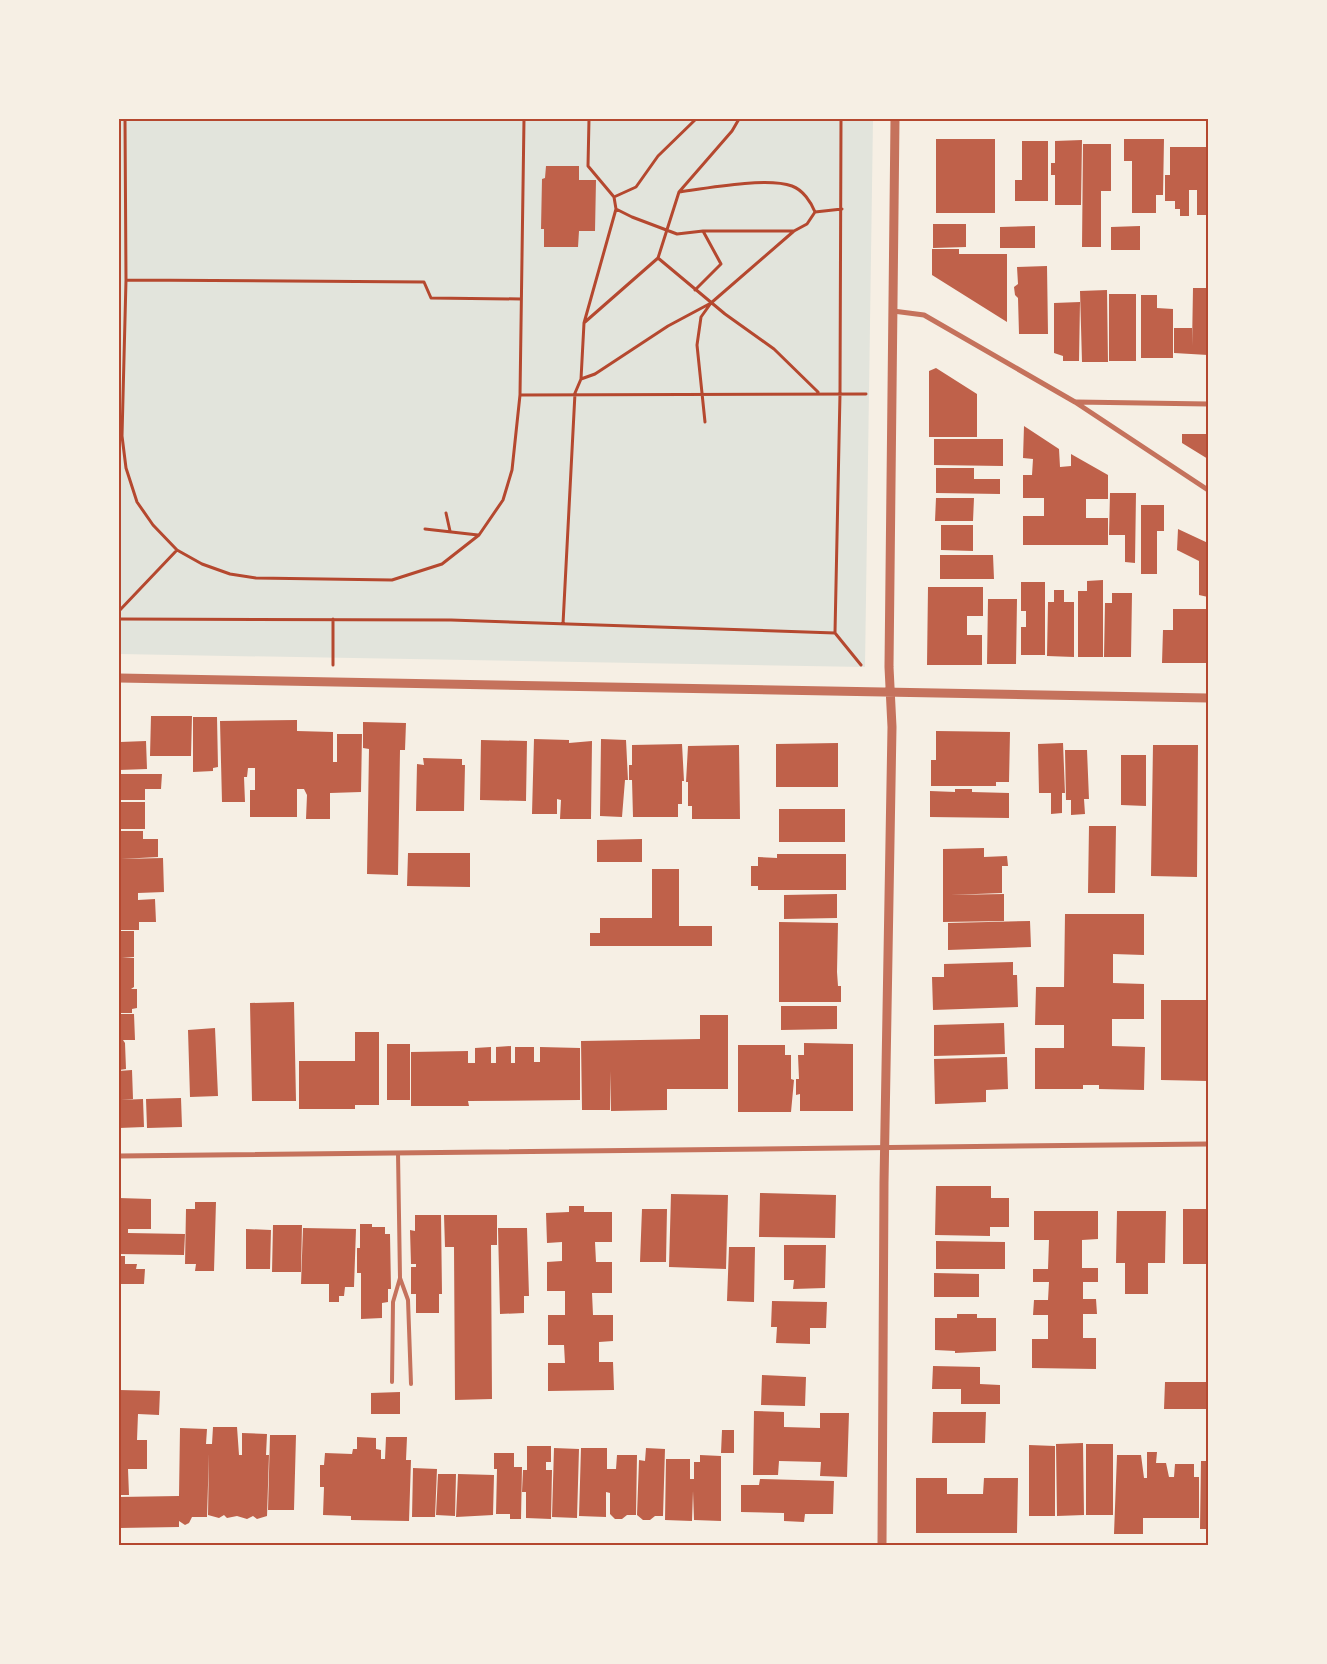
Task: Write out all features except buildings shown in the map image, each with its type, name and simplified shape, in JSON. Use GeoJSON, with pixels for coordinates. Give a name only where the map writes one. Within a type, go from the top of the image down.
{"type":"FeatureCollection","features":[{"type":"Feature","properties":{"kind":"street"},"geometry":{"type":"LineString","coordinates":[[882,1545],[885,1148],[892,727],[890,693],[895,119]]}},
{"type":"Feature","properties":{"kind":"street"},"geometry":{"type":"LineString","coordinates":[[894,311],[924,315],[1075,402],[1208,490]]}},
{"type":"Feature","properties":{"kind":"street"},"geometry":{"type":"LineString","coordinates":[[1075,402],[1208,404]]}},
{"type":"Feature","properties":{"kind":"street"},"geometry":{"type":"LineString","coordinates":[[119,678],[1208,698]]}},
{"type":"Feature","properties":{"kind":"street"},"geometry":{"type":"LineString","coordinates":[[119,1156],[1208,1144]]}},
{"type":"Feature","properties":{"kind":"lane"},"geometry":{"type":"LineString","coordinates":[[392,1382],[393,1302],[400,1278],[398,1153]]}},
{"type":"Feature","properties":{"kind":"lane"},"geometry":{"type":"LineString","coordinates":[[400,1278],[408,1300],[410,1384]]}},
{"type":"Feature","properties":{"kind":"path"},"geometry":{"type":"LineString","coordinates":[[125,119],[126,280],[122,436],[126,468],[137,502],[153,525],[177,550],[202,564],[230,574],[256,578],[392,580],[442,564],[479,535],[503,500],[512,470],[520,395],[524,119]]}},
{"type":"Feature","properties":{"kind":"path"},"geometry":{"type":"LineString","coordinates":[[563,624],[574,393],[581,380],[584,322],[616,209],[614,196],[588,166],[589,119]]}},
{"type":"Feature","properties":{"kind":"path"},"geometry":{"type":"LineString","coordinates":[[614,196],[636,187],[658,156],[695,119]]}},
{"type":"Feature","properties":{"kind":"path"},"geometry":{"type":"LineString","coordinates":[[584,322],[658,258],[679,192],[732,131],[739,119]]}},
{"type":"Feature","properties":{"kind":"path"},"geometry":{"type":"LineString","coordinates":[[841,119],[840,394],[835,633],[860,665]]}},
{"type":"Feature","properties":{"kind":"path"},"geometry":{"type":"LineString","coordinates":[[679,192],[754,184],[793,186],[811,202],[815,212]]}},
{"type":"Feature","properties":{"kind":"path"},"geometry":{"type":"LineString","coordinates":[[616,209],[677,234],[703,231],[794,231]]}},
{"type":"Feature","properties":{"kind":"path"},"geometry":{"type":"LineString","coordinates":[[581,380],[595,374],[668,326],[711,302],[794,231],[807,224],[815,212],[842,209]]}},
{"type":"Feature","properties":{"kind":"path"},"geometry":{"type":"LineString","coordinates":[[695,290],[721,264],[703,231]]}},
{"type":"Feature","properties":{"kind":"path"},"geometry":{"type":"LineString","coordinates":[[658,258],[695,290],[774,349],[818,392]]}},
{"type":"Feature","properties":{"kind":"path"},"geometry":{"type":"LineString","coordinates":[[126,280],[424,282],[431,298],[521,299]]}},
{"type":"Feature","properties":{"kind":"path"},"geometry":{"type":"LineString","coordinates":[[705,422],[704,394],[698,345],[701,317],[711,302]]}},
{"type":"Feature","properties":{"kind":"path"},"geometry":{"type":"LineString","coordinates":[[119,369],[124,369]]}},
{"type":"Feature","properties":{"kind":"path"},"geometry":{"type":"LineString","coordinates":[[520,395],[818,392],[866,394]]}},
{"type":"Feature","properties":{"kind":"path"},"geometry":{"type":"LineString","coordinates":[[446,513],[450,531]]}},
{"type":"Feature","properties":{"kind":"path"},"geometry":{"type":"LineString","coordinates":[[425,529],[479,535]]}},
{"type":"Feature","properties":{"kind":"path"},"geometry":{"type":"LineString","coordinates":[[119,611],[177,550]]}},
{"type":"Feature","properties":{"kind":"path"},"geometry":{"type":"LineString","coordinates":[[119,619],[332,619],[835,633]]}},
{"type":"Feature","properties":{"kind":"path"},"geometry":{"type":"LineString","coordinates":[[332,619],[333,666]]}},
{"type":"Feature","properties":{"kind":"shaded area"},"geometry":{"type":"Polygon","coordinates":[[[119,119],[873,119],[865,667],[119,654],[119,119]]]}}]}
